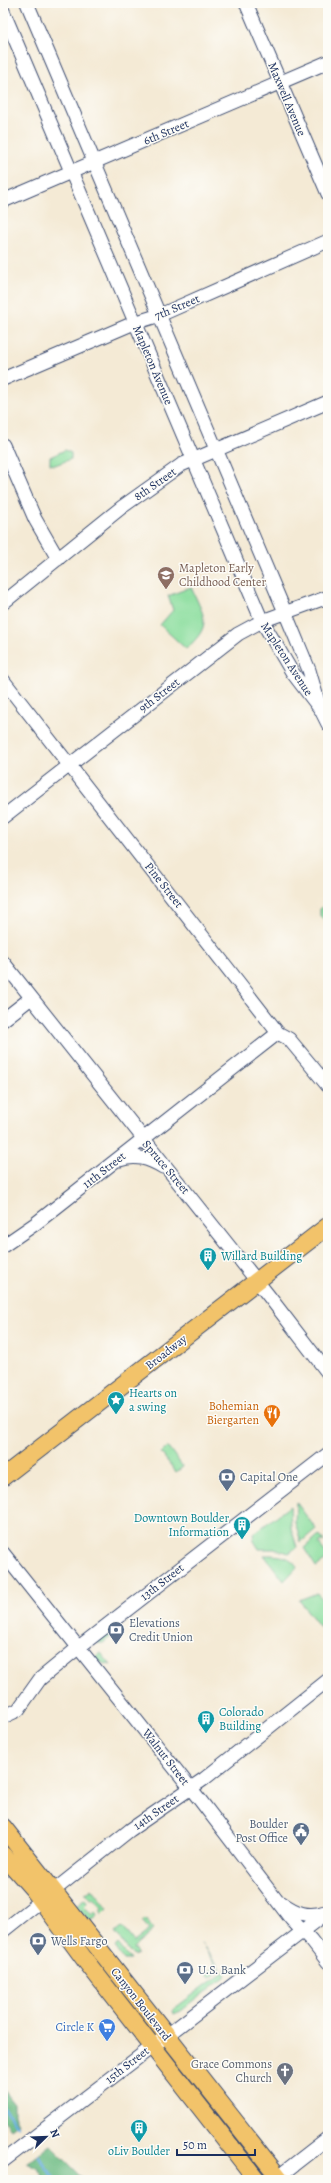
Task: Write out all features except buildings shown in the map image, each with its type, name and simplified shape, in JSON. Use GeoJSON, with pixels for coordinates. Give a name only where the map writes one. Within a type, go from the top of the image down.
{"type":"FeatureCollection","features":[{"type":"Feature","properties":{"kind":"main road","name":"Broadway"},"geometry":{"type":"LineString","coordinates":[[3,1478],[328,1226]]}},
{"type":"Feature","properties":{"kind":"main road","name":"Canyon Boulevard"},"geometry":{"type":"LineString","coordinates":[[3,1826],[48,1897],[85,1960],[159,2040],[278,2179]]}},
{"type":"Feature","properties":{"kind":"main road","name":"Canyon Boulevard"},"geometry":{"type":"LineString","coordinates":[[3,1855],[48,1897]]}},
{"type":"Feature","properties":{"kind":"main road","name":"Canyon Boulevard"},"geometry":{"type":"LineString","coordinates":[[159,2040],[257,2180]]}},
{"type":"Feature","properties":{"kind":"street","name":"Mapleton Avenue"},"geometry":{"type":"LineString","coordinates":[[27,3],[93,163],[160,315],[285,612],[308,670],[321,710],[328,724]]}},
{"type":"Feature","properties":{"kind":"street","name":"Maxwell Avenue"},"geometry":{"type":"LineString","coordinates":[[246,3],[328,194]]}},
{"type":"Feature","properties":{"kind":"street","name":"Mapleton Avenue"},"geometry":{"type":"LineString","coordinates":[[3,11],[70,173],[262,621],[292,672],[321,710]]}},
{"type":"Feature","properties":{"kind":"street","name":"6th Street"},"geometry":{"type":"LineString","coordinates":[[3,202],[328,62]]}},
{"type":"Feature","properties":{"kind":"street","name":"7th Street"},"geometry":{"type":"LineString","coordinates":[[3,379],[134,323],[160,315],[328,241]]}},
{"type":"Feature","properties":{"kind":"street","name":"8th Street"},"geometry":{"type":"LineString","coordinates":[[3,603],[122,507],[181,466],[328,402]]}},
{"type":"Feature","properties":{"kind":"street"},"geometry":{"type":"LineString","coordinates":[[3,445],[35,519],[58,559]]}},
{"type":"Feature","properties":{"kind":"street","name":"9th Street"},"geometry":{"type":"LineString","coordinates":[[3,817],[224,644],[262,621],[328,597]]}},
{"type":"Feature","properties":{"kind":"street","name":"Pine Street"},"geometry":{"type":"LineString","coordinates":[[3,680],[70,764],[278,1033],[289,1039],[328,1086]]}},
{"type":"Feature","properties":{"kind":"street","name":"Spruce Street"},"geometry":{"type":"LineString","coordinates":[[3,962],[328,1373]]}},
{"type":"Feature","properties":{"kind":"street"},"geometry":{"type":"LineString","coordinates":[[3,1020],[31,998]]}},
{"type":"Feature","properties":{"kind":"street","name":"11th Street"},"geometry":{"type":"LineString","coordinates":[[3,1246],[35,1224],[278,1033]]}},
{"type":"Feature","properties":{"kind":"street"},"geometry":{"type":"LineString","coordinates":[[108,1167],[123,1159],[139,1157],[167,1169]]}},
{"type":"Feature","properties":{"kind":"street","name":"13th Street"},"geometry":{"type":"LineString","coordinates":[[3,1717],[18,1710],[40,1679],[79,1647],[328,1454]]}},
{"type":"Feature","properties":{"kind":"street","name":"Walnut Street"},"geometry":{"type":"LineString","coordinates":[[3,1552],[190,1788],[301,1932],[328,1962]]}},
{"type":"Feature","properties":{"kind":"street","name":"14th Street"},"geometry":{"type":"LineString","coordinates":[[3,1931],[48,1897],[71,1876],[130,1830],[190,1788],[328,1680]]}},
{"type":"Feature","properties":{"kind":"street"},"geometry":{"type":"LineString","coordinates":[[276,1899],[299,1914],[312,1915],[328,1911]]}},
{"type":"Feature","properties":{"kind":"street","name":"15th Street"},"geometry":{"type":"LineString","coordinates":[[3,2161],[328,1911]]}},
{"type":"Feature","properties":{"kind":"street"},"geometry":{"type":"LineString","coordinates":[[278,2179],[328,2138]]}},
{"type":"Feature","properties":{"kind":"green space"},"geometry":{"type":"Polygon","coordinates":[[[65,450],[71,453],[71,459],[55,465],[50,464],[50,457],[65,450]]]}},
{"type":"Feature","properties":{"kind":"green space"},"geometry":{"type":"Polygon","coordinates":[[[191,587],[203,613],[204,620],[200,633],[186,649],[160,625],[173,610],[168,596],[191,587]]]}},
{"type":"Feature","properties":{"kind":"green space"},"geometry":{"type":"Polygon","coordinates":[[[328,902],[328,923],[320,916],[320,909],[328,902]]]}},
{"type":"Feature","properties":{"kind":"green space"},"geometry":{"type":"Polygon","coordinates":[[[168,1447],[183,1467],[176,1472],[161,1453],[168,1447]]]}},
{"type":"Feature","properties":{"kind":"green space"},"geometry":{"type":"Polygon","coordinates":[[[296,1502],[316,1529],[301,1542],[295,1522],[296,1502]]]}},
{"type":"Feature","properties":{"kind":"green space"},"geometry":{"type":"Polygon","coordinates":[[[290,1506],[291,1528],[297,1547],[289,1553],[274,1549],[259,1549],[254,1541],[253,1534],[290,1506]]]}},
{"type":"Feature","properties":{"kind":"green space"},"geometry":{"type":"Polygon","coordinates":[[[319,1535],[324,1541],[319,1544],[328,1556],[328,1559],[316,1567],[304,1548],[319,1535]]]}},
{"type":"Feature","properties":{"kind":"green space"},"geometry":{"type":"Polygon","coordinates":[[[264,1555],[283,1556],[291,1560],[297,1567],[284,1581],[264,1555]]]}},
{"type":"Feature","properties":{"kind":"green space"},"geometry":{"type":"Polygon","coordinates":[[[317,1593],[325,1602],[320,1627],[299,1600],[317,1593]]]}},
{"type":"Feature","properties":{"kind":"green space"},"geometry":{"type":"Polygon","coordinates":[[[108,1630],[112,1636],[103,1643],[98,1643],[95,1641],[108,1630]]]}},
{"type":"Feature","properties":{"kind":"green space"},"geometry":{"type":"Polygon","coordinates":[[[101,1653],[111,1665],[99,1662],[95,1658],[101,1653]]]}},
{"type":"Feature","properties":{"kind":"green space"},"geometry":{"type":"Polygon","coordinates":[[[91,1888],[108,1909],[103,1914],[100,1910],[102,1908],[93,1898],[91,1900],[85,1893],[91,1888]]]}},
{"type":"Feature","properties":{"kind":"green space"},"geometry":{"type":"Polygon","coordinates":[[[85,1899],[87,1903],[84,1906],[92,1915],[95,1912],[98,1915],[90,1921],[76,1906],[85,1899]]]}},
{"type":"Feature","properties":{"kind":"green space"},"geometry":{"type":"Polygon","coordinates":[[[145,1919],[154,1930],[133,1948],[137,1954],[134,1957],[115,1933],[122,1927],[134,1942],[150,1930],[142,1921],[145,1919]]]}},
{"type":"Feature","properties":{"kind":"green space"},"geometry":{"type":"Polygon","coordinates":[[[201,1943],[221,1969],[209,1978],[206,1974],[216,1965],[201,1943]]]}},
{"type":"Feature","properties":{"kind":"green space"},"geometry":{"type":"Polygon","coordinates":[[[118,1944],[131,1960],[124,1960],[115,1947],[118,1944]]]}},
{"type":"Feature","properties":{"kind":"green space"},"geometry":{"type":"Polygon","coordinates":[[[226,1970],[226,1976],[181,2011],[174,2014],[173,2011],[175,2008],[226,1970]]]}},
{"type":"Feature","properties":{"kind":"green space"},"geometry":{"type":"Polygon","coordinates":[[[3,2089],[14,2103],[14,2115],[18,2123],[10,2129],[3,2120],[3,2089]]]}},
{"type":"Feature","properties":{"kind":"green space"},"geometry":{"type":"Polygon","coordinates":[[[50,2145],[85,2180],[46,2180],[39,2169],[27,2163],[50,2145]]]}},
{"type":"Feature","properties":{"kind":"waterway"},"geometry":{"type":"LineString","coordinates":[[3,2106],[17,2126]]}},
{"type":"Feature","properties":{"kind":"waterway"},"geometry":{"type":"LineString","coordinates":[[38,2156],[55,2180]]}},
{"type":"Feature","properties":{"kind":"place","name":"Mapleton Early Childhood Center"},"geometry":{"type":"Point","coordinates":[166,590]}},
{"type":"Feature","properties":{"kind":"place","name":"Willard Building"},"geometry":{"type":"Point","coordinates":[208,1271]}},
{"type":"Feature","properties":{"kind":"place","name":"Hearts on a swing"},"geometry":{"type":"Point","coordinates":[116,1415]}},
{"type":"Feature","properties":{"kind":"place","name":"Bohemian Biergarten"},"geometry":{"type":"Point","coordinates":[272,1428]}},
{"type":"Feature","properties":{"kind":"place","name":"Capital One"},"geometry":{"type":"Point","coordinates":[227,1492]}},
{"type":"Feature","properties":{"kind":"place","name":"Downtown Boulder Information"},"geometry":{"type":"Point","coordinates":[242,1540]}},
{"type":"Feature","properties":{"kind":"place","name":"Elevations Credit Union"},"geometry":{"type":"Point","coordinates":[116,1645]}},
{"type":"Feature","properties":{"kind":"place","name":"Colorado Building"},"geometry":{"type":"Point","coordinates":[206,1734]}},
{"type":"Feature","properties":{"kind":"place","name":"Boulder Post Office"},"geometry":{"type":"Point","coordinates":[301,1846]}},
{"type":"Feature","properties":{"kind":"place","name":"Wells Fargo"},"geometry":{"type":"Point","coordinates":[38,1956]}},
{"type":"Feature","properties":{"kind":"place","name":"U.S. Bank"},"geometry":{"type":"Point","coordinates":[185,1985]}},
{"type":"Feature","properties":{"kind":"place","name":"Circle K"},"geometry":{"type":"Point","coordinates":[107,2042]}},
{"type":"Feature","properties":{"kind":"place","name":"Grace Commons Church"},"geometry":{"type":"Point","coordinates":[285,2086]}},
{"type":"Feature","properties":{"kind":"place","name":"oLiv Boulder"},"geometry":{"type":"Point","coordinates":[139,2143]}}]}
